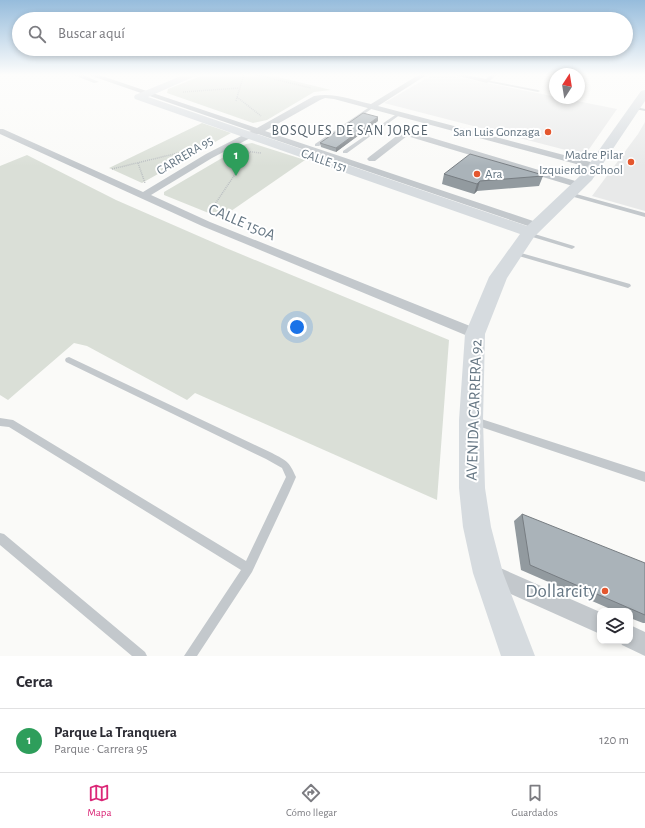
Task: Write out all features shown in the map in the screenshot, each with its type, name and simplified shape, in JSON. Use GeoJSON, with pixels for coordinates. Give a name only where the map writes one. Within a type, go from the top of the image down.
{"type":"FeatureCollection","features":[{"type":"Feature","properties":{"kind":"main road","name":"CALLE 151"},"geometry":{"type":"LineString","coordinates":[[167,105],[256,135],[527,236]]}},
{"type":"Feature","properties":{"kind":"main road","name":"AVENIDA CARRERA 92"},"geometry":{"type":"LineString","coordinates":[[518,656],[488,573],[477,527],[472,488],[471,420],[475,334],[498,277],[527,236],[595,166],[641,109]]}},
{"type":"Feature","properties":{"kind":"street","name":"CARRERA 95"},"geometry":{"type":"LineString","coordinates":[[146,195],[209,156],[256,135],[271,124],[305,105]]}},
{"type":"Feature","properties":{"kind":"street"},"geometry":{"type":"LineString","coordinates":[[362,105],[595,166]]}},
{"type":"Feature","properties":{"kind":"street"},"geometry":{"type":"LineString","coordinates":[[372,107],[376,105]]}},
{"type":"Feature","properties":{"kind":"street","name":"CALLE 150A"},"geometry":{"type":"LineString","coordinates":[[0,131],[94,174],[146,195],[203,223],[475,334]]}},
{"type":"Feature","properties":{"kind":"street"},"geometry":{"type":"LineString","coordinates":[[372,159],[406,133],[574,189]]}},
{"type":"Feature","properties":{"kind":"street"},"geometry":{"type":"LineString","coordinates":[[488,573],[597,622]]}},
{"type":"Feature","properties":{"kind":"street"},"geometry":{"type":"LineString","coordinates":[[633,638],[645,644]]}},
{"type":"Feature","properties":{"kind":"lane"},"geometry":{"type":"LineString","coordinates":[[317,145],[372,107]]}},
{"type":"Feature","properties":{"kind":"lane"},"geometry":{"type":"LineString","coordinates":[[345,152],[400,114]]}},
{"type":"Feature","properties":{"kind":"lane"},"geometry":{"type":"LineString","coordinates":[[574,189],[645,215]]}},
{"type":"Feature","properties":{"kind":"lane"},"geometry":{"type":"LineString","coordinates":[[527,236],[572,247]]}},
{"type":"Feature","properties":{"kind":"lane"},"geometry":{"type":"LineString","coordinates":[[527,236],[628,286]]}},
{"type":"Feature","properties":{"kind":"lane"},"geometry":{"type":"LineString","coordinates":[[69,360],[285,465],[291,477],[248,568],[190,656]]}},
{"type":"Feature","properties":{"kind":"lane"},"geometry":{"type":"LineString","coordinates":[[471,420],[645,477]]}},
{"type":"Feature","properties":{"kind":"lane"},"geometry":{"type":"LineString","coordinates":[[0,422],[10,423],[248,568]]}},
{"type":"Feature","properties":{"kind":"lane"},"geometry":{"type":"LineString","coordinates":[[0,538],[141,656]]}},
{"type":"Feature","properties":{"kind":"path"},"geometry":{"type":"LineString","coordinates":[[247,105],[271,124]]}},
{"type":"Feature","properties":{"kind":"path"},"geometry":{"type":"LineString","coordinates":[[203,223],[256,135]]}},
{"type":"Feature","properties":{"kind":"path"},"geometry":{"type":"LineString","coordinates":[[94,174],[205,146]]}},
{"type":"Feature","properties":{"kind":"path"},"geometry":{"type":"LineString","coordinates":[[138,163],[146,195]]}},
{"type":"Feature","properties":{"kind":"shaded area"},"geometry":{"type":"Polygon","coordinates":[[[200,105],[293,105],[267,120],[253,123],[200,105]]]}},
{"type":"Feature","properties":{"kind":"shaded area","name":"San Luis Gonzaga"},"geometry":{"type":"Polygon","coordinates":[[[390,105],[595,105],[617,109],[585,155],[390,105]]]}},
{"type":"Feature","properties":{"kind":"shaded area","name":"Madre Pilar Izquierdo School"},"geometry":{"type":"Polygon","coordinates":[[[645,122],[645,211],[592,196],[638,134],[645,122]]]}},
{"type":"Feature","properties":{"kind":"shaded area"},"geometry":{"type":"Polygon","coordinates":[[[202,123],[231,133],[142,183],[109,168],[202,123]]]}},
{"type":"Feature","properties":{"kind":"shaded area"},"geometry":{"type":"Polygon","coordinates":[[[252,143],[305,160],[221,218],[164,195],[164,192],[246,144],[252,143]]]}},
{"type":"Feature","properties":{"kind":"shaded area"},"geometry":{"type":"Polygon","coordinates":[[[27,155],[116,200],[226,248],[449,340],[437,500],[195,393],[187,400],[87,346],[74,343],[8,400],[0,395],[0,166],[27,155]]]}},
{"type":"Feature","properties":{"kind":"building"},"geometry":{"type":"Polygon","coordinates":[[[363,113],[378,117],[336,148],[320,143],[363,113]]]}},
{"type":"Feature","properties":{"kind":"building"},"geometry":{"type":"Polygon","coordinates":[[[470,154],[543,176],[480,181],[477,184],[444,174],[470,154]]]}},
{"type":"Feature","properties":{"kind":"building","name":"Dollarcity"},"geometry":{"type":"Polygon","coordinates":[[[522,514],[645,563],[645,615],[633,610],[633,608],[629,608],[530,565],[522,514]]]}},
{"type":"Feature","properties":{"kind":"place","name":"San Luis Gonzaga"},"geometry":{"type":"Point","coordinates":[548,132]}},
{"type":"Feature","properties":{"kind":"place","name":"Madre Pilar Izquierdo School"},"geometry":{"type":"Point","coordinates":[631,162]}},
{"type":"Feature","properties":{"kind":"place","name":"Ara"},"geometry":{"type":"Point","coordinates":[477,174]}},
{"type":"Feature","properties":{"kind":"place","name":"Parque La Tranquera"},"geometry":{"type":"Point","coordinates":[236,176]}},
{"type":"Feature","properties":{"kind":"place","name":"Dollarcity"},"geometry":{"type":"Point","coordinates":[605,591]}},
{"type":"Feature","properties":{"kind":"district","name":"BOSQUES DE SAN JORGE"},"geometry":{"type":"Point","coordinates":[350,131]}}]}
